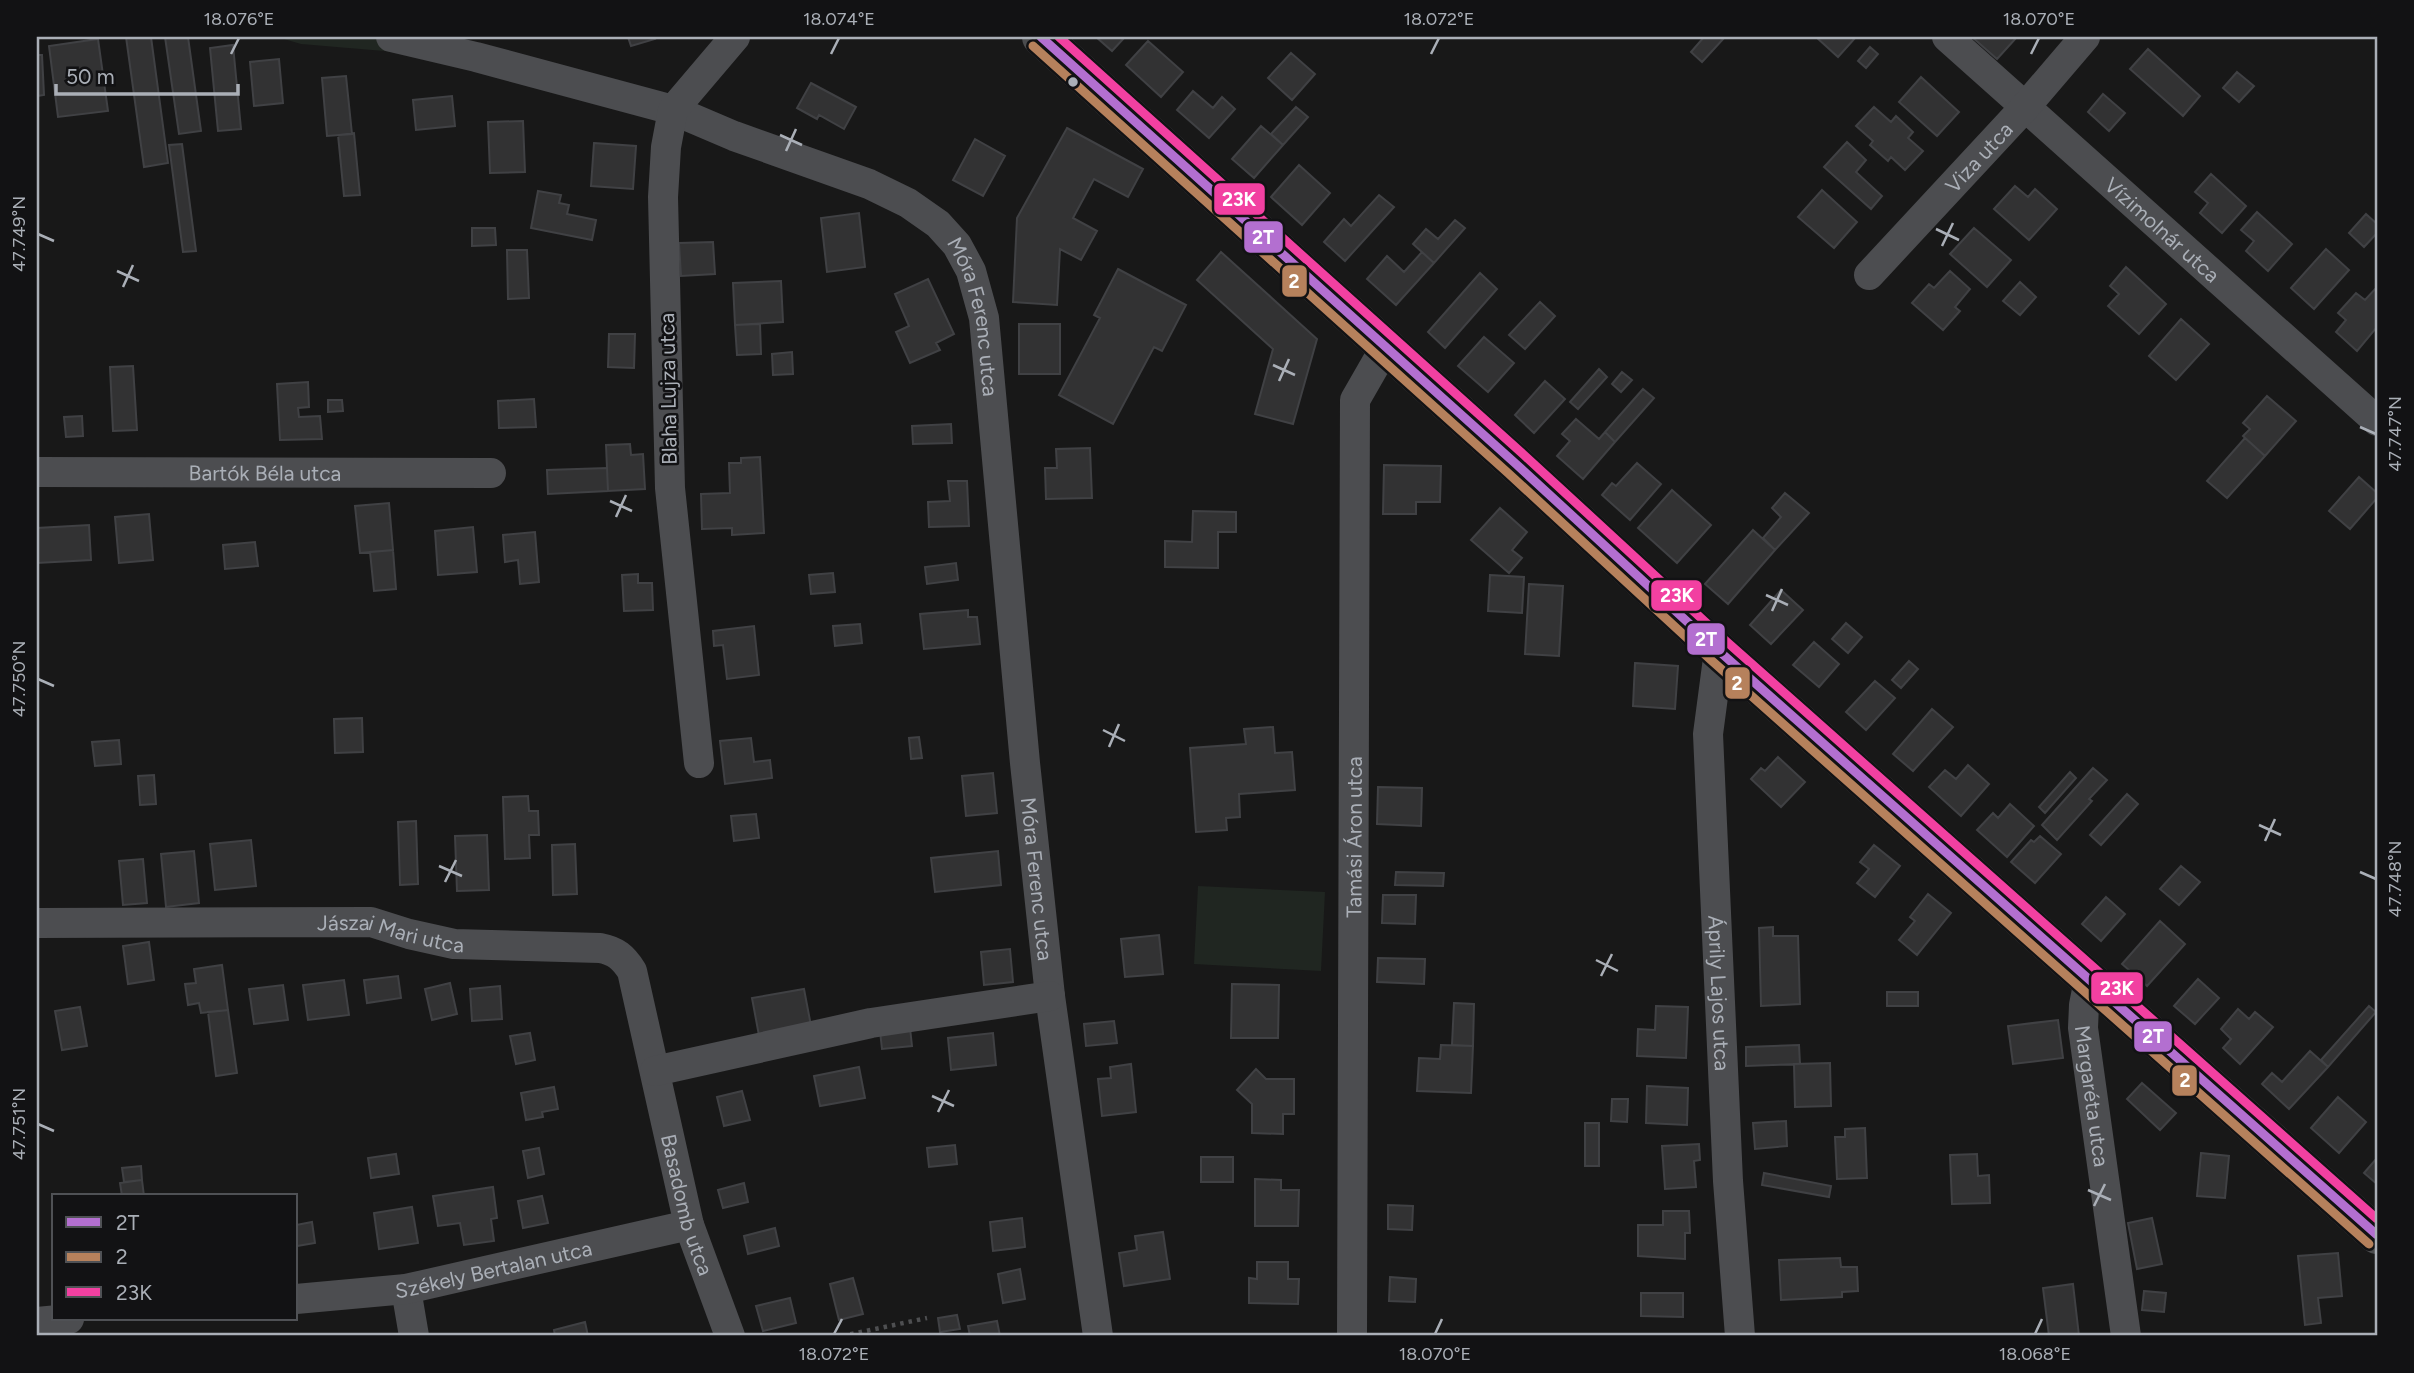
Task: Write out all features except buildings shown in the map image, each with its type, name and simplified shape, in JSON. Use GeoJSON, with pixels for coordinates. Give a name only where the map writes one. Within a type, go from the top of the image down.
{"type":"FeatureCollection","features":[{"type":"Feature","properties":{"kind":"street","name":"Móra Ferenc utca"},"geometry":{"type":"LineString","coordinates":[[391,37],[673,110],[734,136],[869,184],[908,203],[938,224],[957,245],[971,271],[984,318],[1025,763],[1050,996],[1098,1336]]}},
{"type":"Feature","properties":{"kind":"street","name":"Blaha Lujza utca"},"geometry":{"type":"LineString","coordinates":[[699,763],[670,488],[663,197],[666,147],[673,110],[735,37]]}},
{"type":"Feature","properties":{"kind":"street"},"geometry":{"type":"LineString","coordinates":[[1041,37],[1719,651],[2377,1236]]}},
{"type":"Feature","properties":{"kind":"street","name":"Vízimolnár utca"},"geometry":{"type":"LineString","coordinates":[[1947,37],[2377,421]]}},
{"type":"Feature","properties":{"kind":"street","name":"Viza utca"},"geometry":{"type":"LineString","coordinates":[[1869,275],[2026,106],[2085,37]]}},
{"type":"Feature","properties":{"kind":"street","name":"Tamási Áron utca"},"geometry":{"type":"LineString","coordinates":[[1352,1336],[1355,400],[1385,346]]}},
{"type":"Feature","properties":{"kind":"street","name":"Bartók Béla utca"},"geometry":{"type":"LineString","coordinates":[[37,472],[491,473]]}},
{"type":"Feature","properties":{"kind":"street","name":"Áprily Lajos utca"},"geometry":{"type":"LineString","coordinates":[[1719,651],[1708,734],[1728,1181],[1741,1336]]}},
{"type":"Feature","properties":{"kind":"street","name":"Jászai Mari utca"},"geometry":{"type":"LineString","coordinates":[[37,923],[371,922],[454,944],[600,948],[613,951],[625,960],[632,971],[654,1071]]}},
{"type":"Feature","properties":{"kind":"street","name":"Margaréta utca"},"geometry":{"type":"LineString","coordinates":[[2089,980],[2083,1028],[2126,1336]]}},
{"type":"Feature","properties":{"kind":"street"},"geometry":{"type":"LineString","coordinates":[[654,1071],[871,1023],[1050,996]]}},
{"type":"Feature","properties":{"kind":"street","name":"Basadomb utca"},"geometry":{"type":"LineString","coordinates":[[654,1071],[690,1225],[730,1336]]}},
{"type":"Feature","properties":{"kind":"street","name":"Székely Bertalan utca"},"geometry":{"type":"LineString","coordinates":[[298,1299],[406,1289],[690,1225]]}},
{"type":"Feature","properties":{"kind":"street"},"geometry":{"type":"LineString","coordinates":[[406,1289],[414,1336]]}},
{"type":"Feature","properties":{"kind":"street"},"geometry":{"type":"LineString","coordinates":[[37,1322],[58,1320]]}},
{"type":"Feature","properties":{"kind":"path"},"geometry":{"type":"LineString","coordinates":[[842,1336],[927,1318]]}},
{"type":"Feature","properties":{"kind":"shaded area"},"geometry":{"type":"Polygon","coordinates":[[[277,37],[392,37],[396,52],[301,44],[277,37]]]}},
{"type":"Feature","properties":{"kind":"shaded area"},"geometry":{"type":"Polygon","coordinates":[[[1198,886],[1325,892],[1321,971],[1194,964],[1198,886]]]}},
{"type":"Feature","properties":{"kind":"transit line","name":"2T"},"geometry":{"type":"LineString","coordinates":[[1041,37],[1516,464],[1719,651],[2377,1235]]}},
{"type":"Feature","properties":{"kind":"transit line","name":"23K"},"geometry":{"type":"LineString","coordinates":[[1059,37],[1524,455],[1727,642],[2377,1219]]}},
{"type":"Feature","properties":{"kind":"transit line","name":"2"},"geometry":{"type":"LineString","coordinates":[[1033,46],[1508,473],[1711,660],[2369,1244]]}}]}
